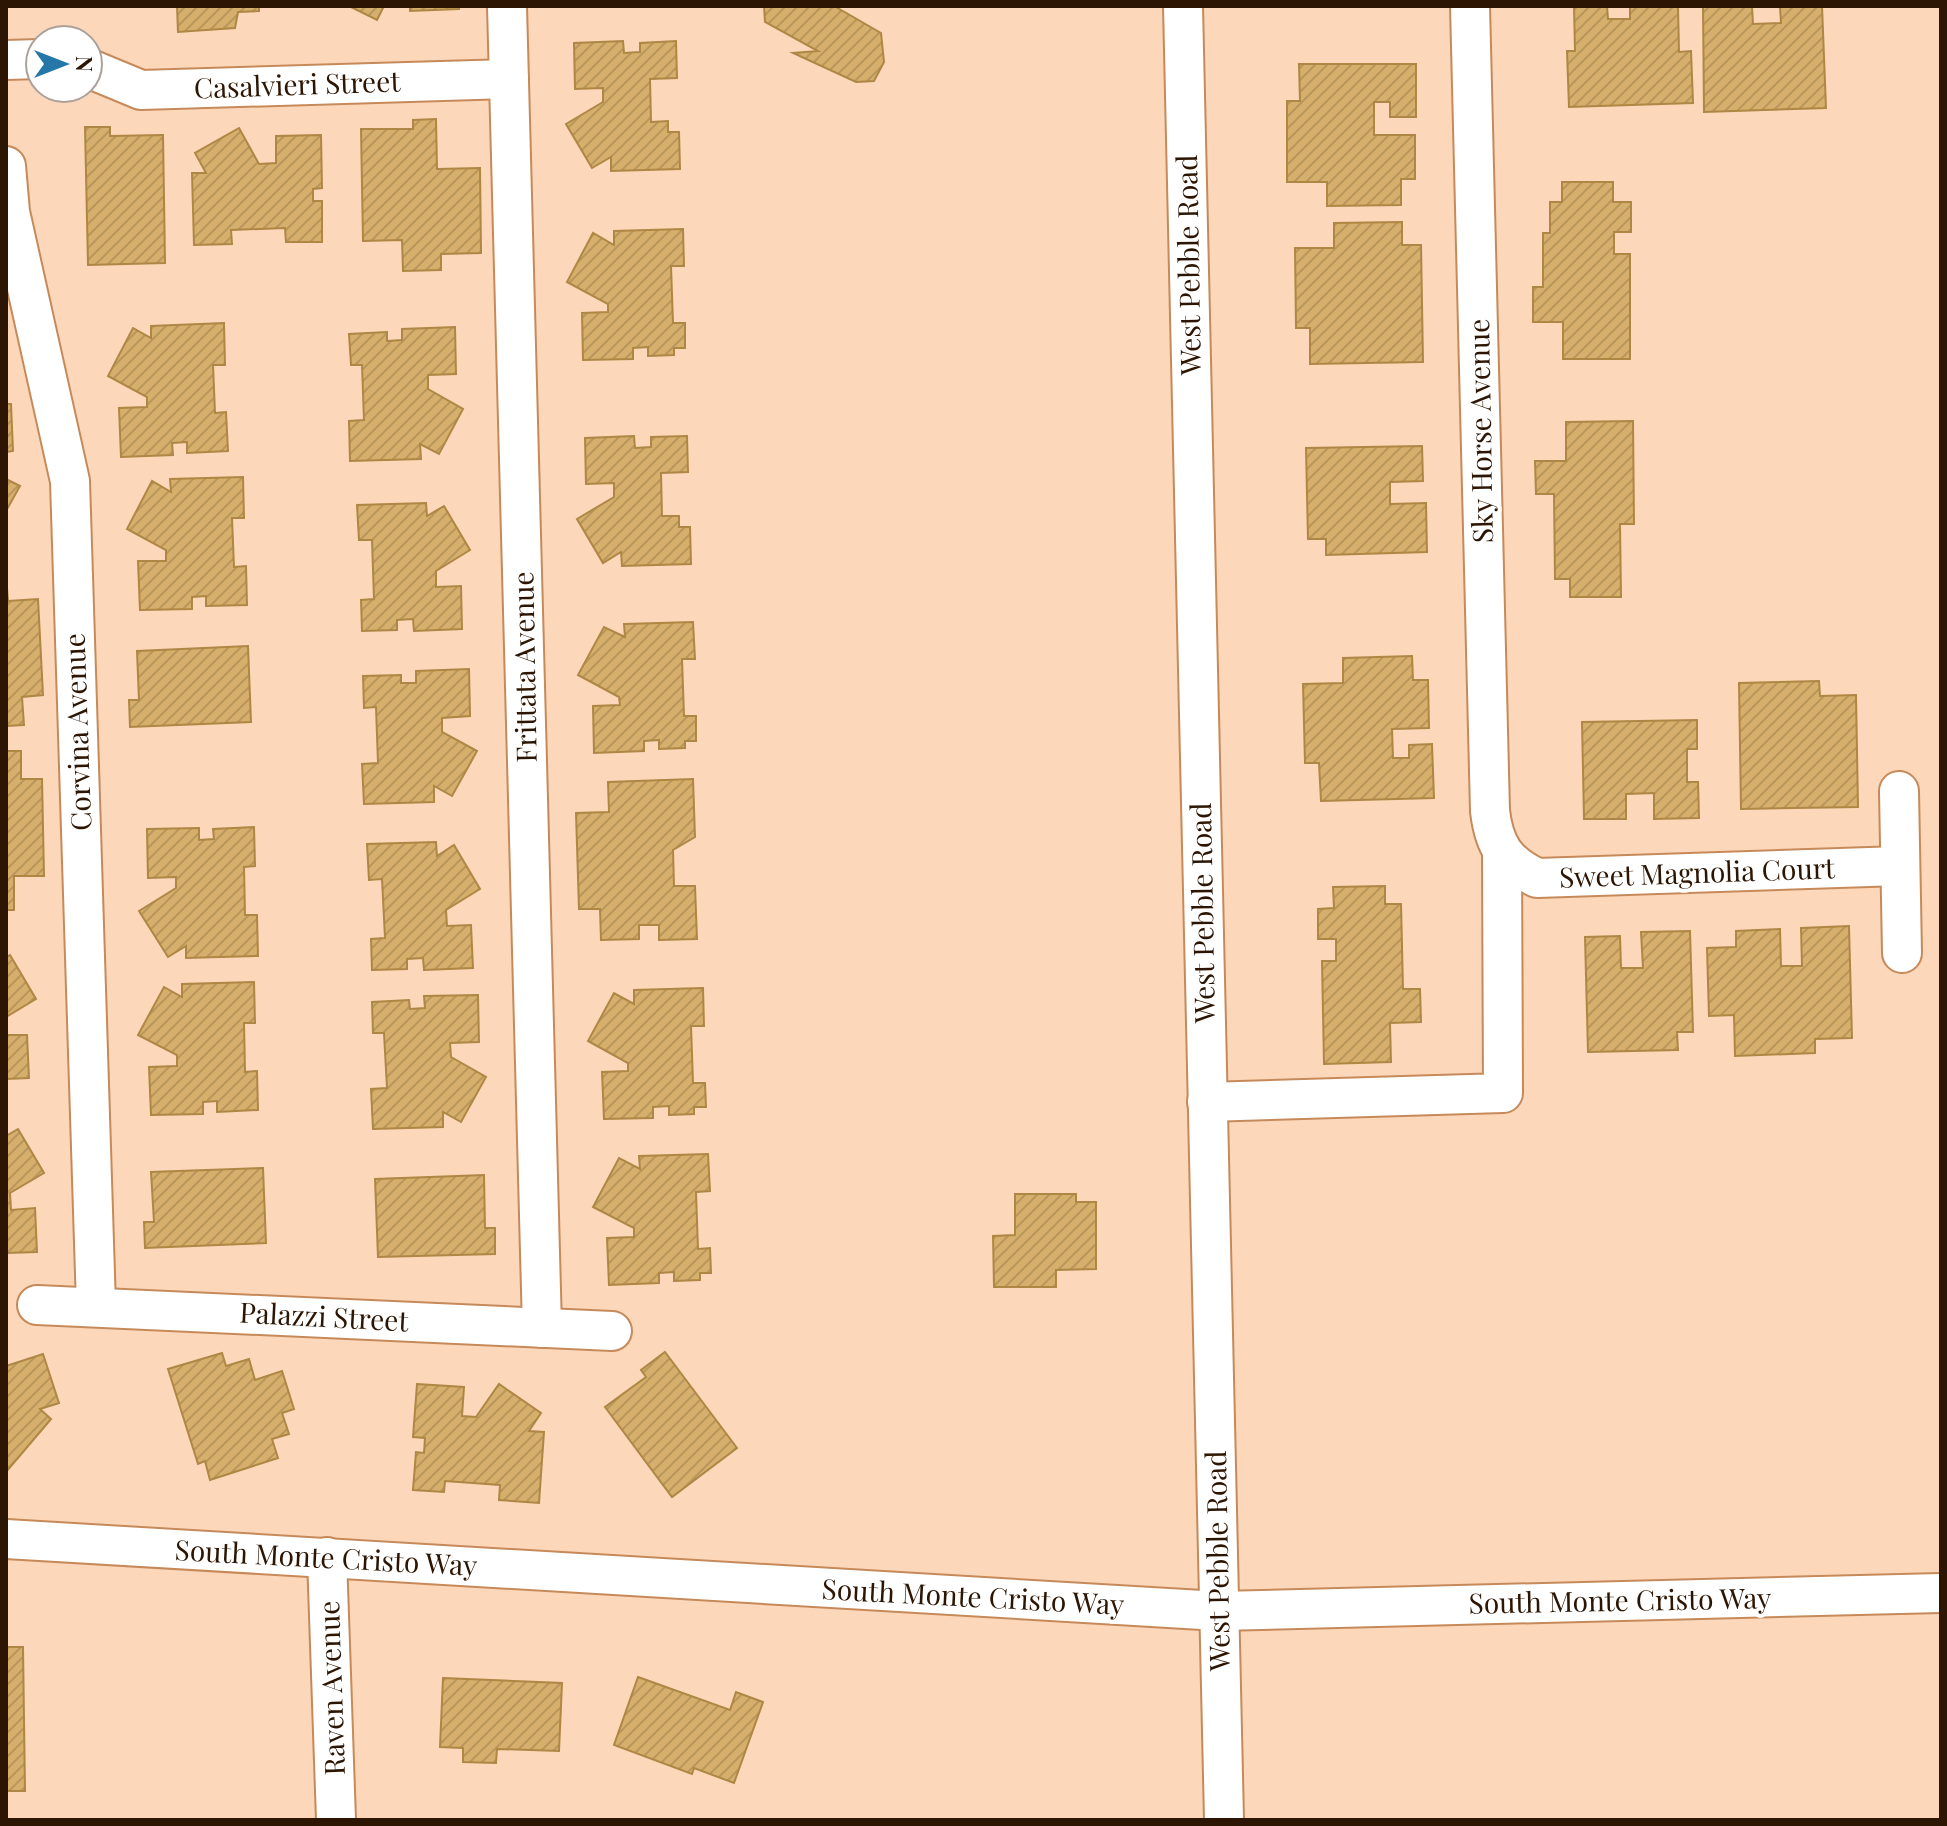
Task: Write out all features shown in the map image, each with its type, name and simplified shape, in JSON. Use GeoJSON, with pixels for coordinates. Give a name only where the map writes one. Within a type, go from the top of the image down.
{"type":"FeatureCollection","features":[{"type":"Feature","properties":{"kind":"street","name":"Frittata Avenue"},"geometry":{"type":"LineString","coordinates":[[507,6],[542,1328]]}},
{"type":"Feature","properties":{"kind":"street","name":"West Pebble Road"},"geometry":{"type":"LineString","coordinates":[[1183,6],[1224,1820]]}},
{"type":"Feature","properties":{"kind":"street","name":"Sky Horse Avenue"},"geometry":{"type":"LineString","coordinates":[[1207,1102],[1503,1093],[1502,853],[1493,834],[1490,811],[1470,6]]}},
{"type":"Feature","properties":{"kind":"street","name":"Casalvieri Street"},"geometry":{"type":"LineString","coordinates":[[104,75],[141,90],[509,79]]}},
{"type":"Feature","properties":{"kind":"street","name":"Corvina Avenue"},"geometry":{"type":"LineString","coordinates":[[6,166],[10,212],[70,481],[96,1306]]}},
{"type":"Feature","properties":{"kind":"street"},"geometry":{"type":"LineString","coordinates":[[1899,791],[1902,953]]}},
{"type":"Feature","properties":{"kind":"street","name":"Sweet Magnolia Court"},"geometry":{"type":"LineString","coordinates":[[1502,853],[1516,868],[1537,878],[1900,866]]}},
{"type":"Feature","properties":{"kind":"street","name":"Palazzi Street"},"geometry":{"type":"LineString","coordinates":[[37,1305],[612,1331]]}},
{"type":"Feature","properties":{"kind":"street","name":"South Monte Cristo Way"},"geometry":{"type":"LineString","coordinates":[[6,1539],[1219,1611],[1941,1593]]}},
{"type":"Feature","properties":{"kind":"street","name":"Raven Avenue"},"geometry":{"type":"LineString","coordinates":[[327,1557],[336,1820]]}},
{"type":"Feature","properties":{"kind":"building"},"geometry":{"type":"Polygon","coordinates":[[[177,6],[259,6],[259,11],[238,12],[235,28],[178,32],[177,6]]]}},
{"type":"Feature","properties":{"kind":"building"},"geometry":{"type":"Polygon","coordinates":[[[349,6],[384,6],[377,20],[349,6]]]}},
{"type":"Feature","properties":{"kind":"building"},"geometry":{"type":"Polygon","coordinates":[[[410,6],[459,6],[459,9],[410,11],[410,6]]]}},
{"type":"Feature","properties":{"kind":"building"},"geometry":{"type":"Polygon","coordinates":[[[764,6],[834,6],[881,33],[884,62],[874,81],[856,82],[793,53],[818,51],[765,22],[764,6]]]}},
{"type":"Feature","properties":{"kind":"building"},"geometry":{"type":"Polygon","coordinates":[[[1574,6],[1607,6],[1608,19],[1630,19],[1630,6],[1678,6],[1679,52],[1691,51],[1693,103],[1569,107],[1567,51],[1575,51],[1574,6]]]}},
{"type":"Feature","properties":{"kind":"building"},"geometry":{"type":"Polygon","coordinates":[[[1703,6],[1752,6],[1753,24],[1781,23],[1780,7],[1768,6],[1822,6],[1826,108],[1704,112],[1703,6]]]}},
{"type":"Feature","properties":{"kind":"building"},"geometry":{"type":"Polygon","coordinates":[[[623,41],[624,53],[640,52],[640,43],[676,41],[677,78],[650,79],[651,122],[668,121],[668,132],[679,132],[680,169],[611,171],[611,157],[592,168],[566,124],[603,102],[603,88],[575,89],[574,43],[623,41]]]}},
{"type":"Feature","properties":{"kind":"building"},"geometry":{"type":"Polygon","coordinates":[[[1299,64],[1416,64],[1416,117],[1390,117],[1390,102],[1374,102],[1374,135],[1415,135],[1415,179],[1401,179],[1401,205],[1327,206],[1327,182],[1287,182],[1287,101],[1300,101],[1299,64]]]}},
{"type":"Feature","properties":{"kind":"building"},"geometry":{"type":"Polygon","coordinates":[[[436,119],[437,169],[480,168],[481,253],[441,254],[441,270],[403,271],[402,240],[363,241],[361,129],[413,129],[413,120],[436,119]]]}},
{"type":"Feature","properties":{"kind":"building"},"geometry":{"type":"Polygon","coordinates":[[[85,127],[110,127],[110,136],[163,135],[165,263],[88,265],[85,127]]]}},
{"type":"Feature","properties":{"kind":"building"},"geometry":{"type":"Polygon","coordinates":[[[239,128],[259,164],[276,163],[276,136],[321,135],[322,188],[313,189],[313,201],[322,201],[322,242],[286,242],[285,228],[231,230],[232,244],[194,245],[192,173],[206,173],[195,153],[239,128]]]}},
{"type":"Feature","properties":{"kind":"building"},"geometry":{"type":"Polygon","coordinates":[[[1562,182],[1613,182],[1613,202],[1631,202],[1631,232],[1614,232],[1614,254],[1630,254],[1630,359],[1563,359],[1563,322],[1533,322],[1533,287],[1543,287],[1543,233],[1550,233],[1550,202],[1562,202],[1562,182]]]}},
{"type":"Feature","properties":{"kind":"building"},"geometry":{"type":"Polygon","coordinates":[[[1402,222],[1402,245],[1421,245],[1423,362],[1310,364],[1310,328],[1296,328],[1295,248],[1334,248],[1334,223],[1402,222]]]}},
{"type":"Feature","properties":{"kind":"building"},"geometry":{"type":"Polygon","coordinates":[[[683,229],[684,266],[671,266],[673,323],[685,323],[685,348],[674,348],[674,355],[648,356],[648,347],[633,348],[633,359],[583,360],[582,313],[608,312],[608,304],[567,282],[593,233],[614,245],[614,231],[683,229]]]}},
{"type":"Feature","properties":{"kind":"building"},"geometry":{"type":"Polygon","coordinates":[[[224,323],[225,365],[213,365],[215,413],[226,412],[228,451],[187,453],[187,442],[172,443],[173,455],[121,457],[119,408],[147,407],[147,397],[108,376],[133,328],[151,338],[151,326],[224,323]]]}},
{"type":"Feature","properties":{"kind":"building"},"geometry":{"type":"Polygon","coordinates":[[[455,327],[456,374],[428,375],[428,389],[463,409],[439,454],[420,444],[421,459],[350,461],[349,421],[364,420],[362,365],[351,365],[349,334],[387,332],[387,341],[402,340],[402,329],[455,327]]]}},
{"type":"Feature","properties":{"kind":"building"},"geometry":{"type":"Polygon","coordinates":[[[6,404],[11,404],[13,451],[6,452],[6,404]]]}},
{"type":"Feature","properties":{"kind":"building"},"geometry":{"type":"Polygon","coordinates":[[[1633,421],[1634,524],[1620,524],[1621,597],[1570,597],[1570,579],[1555,579],[1554,494],[1536,494],[1535,461],[1566,461],[1566,422],[1633,421]]]}},
{"type":"Feature","properties":{"kind":"building"},"geometry":{"type":"Polygon","coordinates":[[[634,436],[635,448],[651,447],[651,437],[687,436],[688,472],[661,473],[662,516],[679,516],[679,527],[690,527],[691,564],[622,566],[621,552],[603,563],[577,519],[614,497],[614,483],[586,484],[585,438],[634,436]]]}},
{"type":"Feature","properties":{"kind":"building"},"geometry":{"type":"Polygon","coordinates":[[[1422,446],[1423,481],[1390,482],[1390,504],[1426,503],[1427,552],[1326,555],[1326,539],[1308,539],[1306,448],[1422,446]]]}},
{"type":"Feature","properties":{"kind":"building"},"geometry":{"type":"Polygon","coordinates":[[[243,477],[244,518],[232,518],[234,567],[246,566],[247,605],[206,606],[206,596],[192,597],[192,609],[140,610],[138,561],[166,561],[166,550],[127,529],[152,481],[171,492],[170,479],[243,477]]]}},
{"type":"Feature","properties":{"kind":"building"},"geometry":{"type":"Polygon","coordinates":[[[6,479],[20,486],[6,511],[6,479]]]}},
{"type":"Feature","properties":{"kind":"building"},"geometry":{"type":"Polygon","coordinates":[[[426,503],[427,516],[444,506],[470,550],[436,571],[436,587],[461,586],[462,629],[414,631],[413,619],[397,620],[397,630],[362,631],[361,600],[374,599],[372,540],[359,540],[357,505],[426,503]]]}},
{"type":"Feature","properties":{"kind":"building"},"geometry":{"type":"Polygon","coordinates":[[[6,576],[8,601],[38,599],[43,695],[22,697],[24,725],[6,726],[6,576]]]}},
{"type":"Feature","properties":{"kind":"building"},"geometry":{"type":"Polygon","coordinates":[[[693,622],[695,659],[682,659],[684,716],[696,716],[696,741],[685,741],[685,748],[659,749],[659,740],[644,741],[644,751],[594,753],[593,706],[620,705],[619,697],[578,675],[604,627],[625,637],[624,624],[693,622]]]}},
{"type":"Feature","properties":{"kind":"building"},"geometry":{"type":"Polygon","coordinates":[[[248,646],[251,722],[130,727],[129,700],[139,700],[137,651],[248,646]]]}},
{"type":"Feature","properties":{"kind":"building"},"geometry":{"type":"Polygon","coordinates":[[[1412,656],[1413,680],[1428,680],[1429,728],[1392,729],[1393,758],[1409,758],[1409,745],[1432,744],[1434,798],[1321,801],[1319,763],[1305,763],[1303,684],[1343,683],[1343,658],[1412,656]]]}},
{"type":"Feature","properties":{"kind":"building"},"geometry":{"type":"Polygon","coordinates":[[[469,669],[470,716],[442,718],[442,732],[477,751],[452,796],[434,786],[434,802],[364,804],[362,764],[378,763],[376,707],[364,708],[363,676],[401,675],[401,683],[416,683],[416,671],[469,669]]]}},
{"type":"Feature","properties":{"kind":"building"},"geometry":{"type":"Polygon","coordinates":[[[1819,681],[1820,696],[1856,695],[1858,807],[1741,809],[1739,683],[1819,681]]]}},
{"type":"Feature","properties":{"kind":"building"},"geometry":{"type":"Polygon","coordinates":[[[1697,720],[1697,749],[1687,749],[1687,782],[1698,782],[1699,818],[1654,819],[1654,793],[1626,794],[1626,819],[1584,819],[1582,722],[1697,720]]]}},
{"type":"Feature","properties":{"kind":"building"},"geometry":{"type":"Polygon","coordinates":[[[6,751],[21,751],[21,779],[42,779],[44,876],[14,876],[14,910],[6,910],[6,751]]]}},
{"type":"Feature","properties":{"kind":"building"},"geometry":{"type":"Polygon","coordinates":[[[693,779],[695,837],[673,850],[674,886],[695,886],[697,939],[659,940],[659,925],[639,925],[639,939],[601,940],[600,909],[579,909],[576,813],[609,812],[608,782],[693,779]]]}},
{"type":"Feature","properties":{"kind":"building"},"geometry":{"type":"Polygon","coordinates":[[[254,827],[255,866],[244,867],[245,915],[257,915],[258,956],[186,958],[186,946],[168,957],[139,911],[176,888],[176,877],[148,878],[147,829],[199,828],[199,840],[214,839],[213,829],[254,827]]]}},
{"type":"Feature","properties":{"kind":"building"},"geometry":{"type":"Polygon","coordinates":[[[436,842],[437,856],[454,845],[480,889],[446,910],[447,926],[471,925],[473,968],[424,970],[423,958],[407,959],[407,969],[372,970],[371,939],[385,938],[382,879],[369,880],[367,844],[436,842]]]}},
{"type":"Feature","properties":{"kind":"building"},"geometry":{"type":"Polygon","coordinates":[[[1385,886],[1385,904],[1401,904],[1403,989],[1420,989],[1421,1022],[1390,1023],[1391,1062],[1324,1064],[1322,961],[1336,961],[1336,939],[1318,939],[1318,909],[1334,908],[1333,887],[1385,886]]]}},
{"type":"Feature","properties":{"kind":"building"},"geometry":{"type":"Polygon","coordinates":[[[1849,926],[1852,1038],[1815,1039],[1815,1053],[1735,1056],[1734,1015],[1709,1016],[1707,948],[1736,947],[1736,931],[1780,929],[1781,966],[1802,966],[1801,928],[1849,926]]]}},
{"type":"Feature","properties":{"kind":"building"},"geometry":{"type":"Polygon","coordinates":[[[1690,931],[1693,1032],[1677,1032],[1678,1050],[1588,1052],[1585,937],[1620,936],[1621,968],[1643,968],[1641,932],[1690,931]]]}},
{"type":"Feature","properties":{"kind":"building"},"geometry":{"type":"Polygon","coordinates":[[[10,955],[36,999],[6,1017],[6,957],[10,955]]]}},
{"type":"Feature","properties":{"kind":"building"},"geometry":{"type":"Polygon","coordinates":[[[254,982],[255,1023],[244,1023],[245,1072],[257,1071],[258,1110],[217,1112],[217,1101],[203,1102],[203,1114],[151,1115],[149,1067],[177,1066],[177,1055],[138,1035],[164,987],[182,997],[182,984],[254,982]]]}},
{"type":"Feature","properties":{"kind":"building"},"geometry":{"type":"Polygon","coordinates":[[[703,988],[704,1026],[691,1026],[693,1083],[705,1083],[706,1107],[694,1107],[694,1114],[669,1115],[669,1106],[653,1107],[653,1118],[604,1119],[602,1072],[628,1071],[628,1063],[588,1041],[614,993],[634,1004],[634,990],[703,988]]]}},
{"type":"Feature","properties":{"kind":"building"},"geometry":{"type":"Polygon","coordinates":[[[478,995],[479,1042],[450,1043],[451,1057],[486,1077],[461,1122],[443,1112],[443,1127],[373,1129],[371,1089],[387,1088],[384,1033],[373,1033],[372,1002],[409,1000],[410,1009],[425,1008],[424,996],[478,995]]]}},
{"type":"Feature","properties":{"kind":"building"},"geometry":{"type":"Polygon","coordinates":[[[6,1035],[27,1035],[29,1078],[6,1079],[6,1035]]]}},
{"type":"Feature","properties":{"kind":"building"},"geometry":{"type":"Polygon","coordinates":[[[18,1129],[44,1173],[10,1193],[11,1210],[35,1208],[37,1252],[6,1253],[6,1136],[18,1129]]]}},
{"type":"Feature","properties":{"kind":"building"},"geometry":{"type":"Polygon","coordinates":[[[708,1154],[710,1191],[696,1192],[698,1249],[710,1248],[711,1273],[700,1273],[700,1280],[674,1281],[674,1272],[659,1273],[659,1283],[609,1285],[607,1238],[634,1237],[634,1228],[593,1207],[619,1158],[640,1169],[639,1156],[708,1154]]]}},
{"type":"Feature","properties":{"kind":"building"},"geometry":{"type":"Polygon","coordinates":[[[263,1168],[266,1243],[145,1248],[144,1222],[154,1222],[151,1172],[263,1168]]]}},
{"type":"Feature","properties":{"kind":"building"},"geometry":{"type":"Polygon","coordinates":[[[484,1175],[485,1228],[495,1228],[495,1254],[378,1257],[375,1179],[484,1175]]]}},
{"type":"Feature","properties":{"kind":"building"},"geometry":{"type":"Polygon","coordinates":[[[1015,1194],[1076,1194],[1076,1202],[1096,1202],[1096,1269],[1056,1270],[1056,1287],[994,1287],[993,1236],[1015,1235],[1015,1194]]]}},
{"type":"Feature","properties":{"kind":"building"},"geometry":{"type":"Polygon","coordinates":[[[665,1352],[737,1448],[672,1497],[605,1407],[646,1377],[641,1370],[665,1352]]]}},
{"type":"Feature","properties":{"kind":"building"},"geometry":{"type":"Polygon","coordinates":[[[222,1353],[226,1366],[249,1359],[255,1380],[282,1371],[294,1409],[282,1413],[289,1434],[272,1439],[278,1458],[210,1480],[205,1461],[198,1464],[168,1369],[222,1353]]]}},
{"type":"Feature","properties":{"kind":"building"},"geometry":{"type":"Polygon","coordinates":[[[43,1354],[59,1403],[40,1409],[51,1419],[6,1472],[6,1366],[43,1354]]]}},
{"type":"Feature","properties":{"kind":"building"},"geometry":{"type":"Polygon","coordinates":[[[417,1384],[464,1387],[462,1416],[476,1417],[499,1384],[541,1413],[529,1431],[544,1432],[539,1503],[499,1500],[500,1485],[445,1481],[444,1492],[413,1490],[416,1452],[424,1453],[425,1438],[413,1437],[417,1384]]]}},
{"type":"Feature","properties":{"kind":"building"},"geometry":{"type":"Polygon","coordinates":[[[6,1647],[23,1647],[25,1791],[6,1791],[6,1647]]]}},
{"type":"Feature","properties":{"kind":"building"},"geometry":{"type":"Polygon","coordinates":[[[638,1677],[730,1710],[736,1692],[763,1702],[734,1783],[694,1768],[692,1774],[614,1745],[638,1677]]]}},
{"type":"Feature","properties":{"kind":"building"},"geometry":{"type":"Polygon","coordinates":[[[443,1678],[562,1683],[559,1751],[497,1749],[496,1763],[463,1762],[463,1748],[440,1747],[443,1678]]]}}]}
